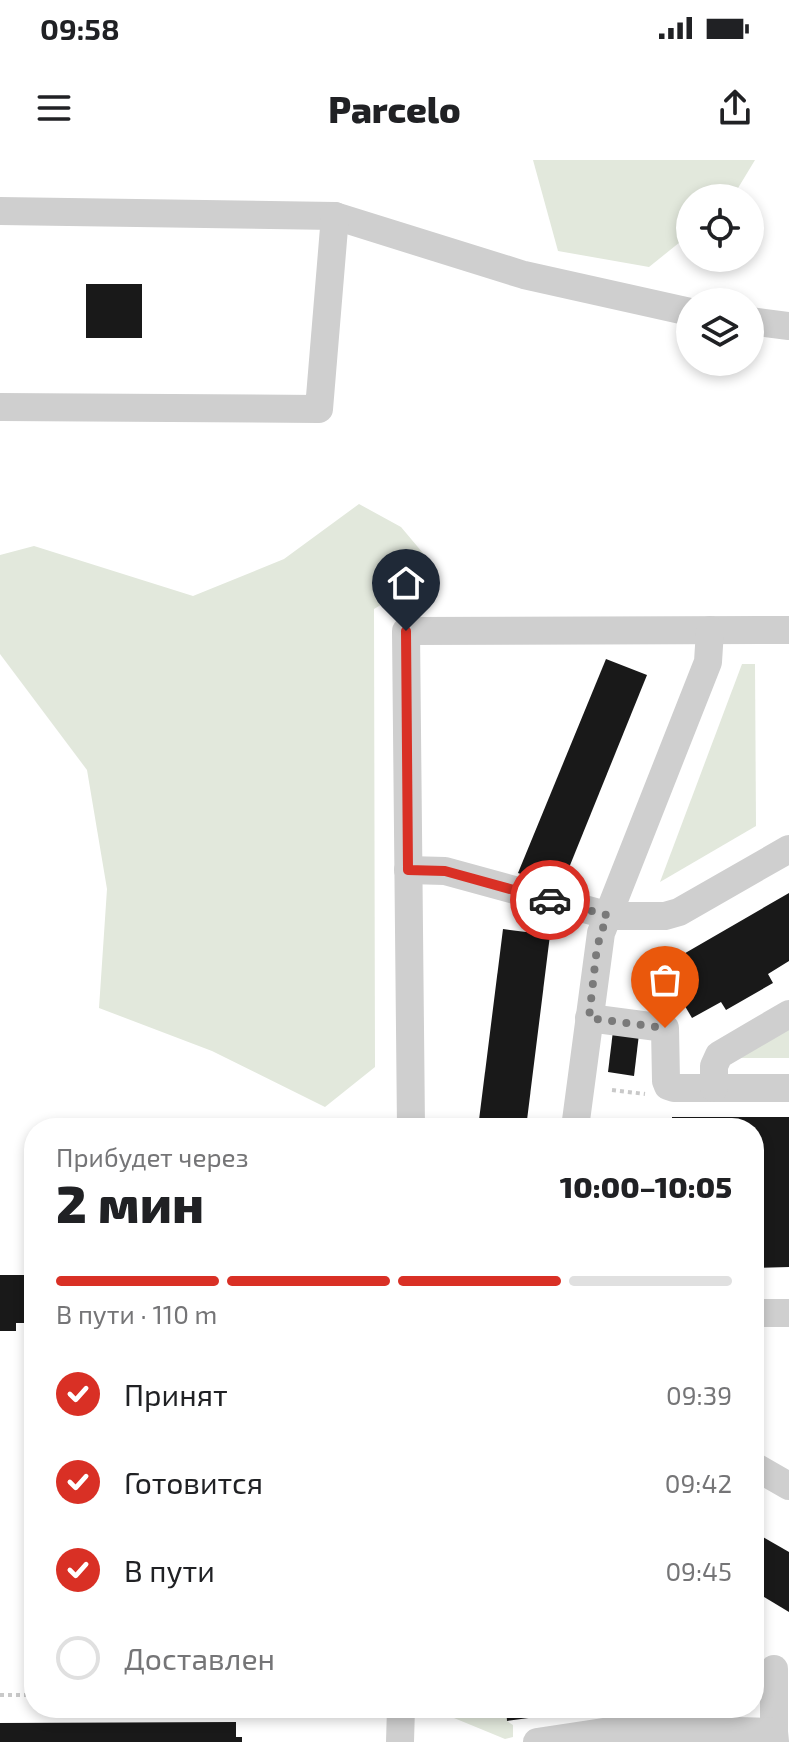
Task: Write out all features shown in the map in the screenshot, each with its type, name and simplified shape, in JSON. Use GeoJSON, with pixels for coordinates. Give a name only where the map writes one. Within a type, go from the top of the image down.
{"type":"FeatureCollection","features":[{"type":"Feature","properties":{"kind":"street"},"geometry":{"type":"LineString","coordinates":[[0,211],[335,216],[524,275],[676,309]]}},
{"type":"Feature","properties":{"kind":"street"},"geometry":{"type":"LineString","coordinates":[[0,407],[319,409],[335,216]]}},
{"type":"Feature","properties":{"kind":"street"},"geometry":{"type":"LineString","coordinates":[[764,323],[789,326]]}},
{"type":"Feature","properties":{"kind":"street"},"geometry":{"type":"LineString","coordinates":[[576,1118],[597,947],[708,662],[710,630]]}},
{"type":"Feature","properties":{"kind":"street"},"geometry":{"type":"LineString","coordinates":[[411,1118],[406,631],[789,630]]}},
{"type":"Feature","properties":{"kind":"street"},"geometry":{"type":"LineString","coordinates":[[408,870],[445,871],[607,915],[673,915],[789,849]]}},
{"type":"Feature","properties":{"kind":"street"},"geometry":{"type":"LineString","coordinates":[[714,1088],[714,1066],[719,1055],[789,1014]]}},
{"type":"Feature","properties":{"kind":"street"},"geometry":{"type":"LineString","coordinates":[[589,1018],[665,1028],[668,1086],[789,1088]]}},
{"type":"Feature","properties":{"kind":"street"},"geometry":{"type":"LineString","coordinates":[[764,1313],[789,1313]]}},
{"type":"Feature","properties":{"kind":"street"},"geometry":{"type":"LineString","coordinates":[[764,1472],[789,1486]]}},
{"type":"Feature","properties":{"kind":"street"},"geometry":{"type":"LineString","coordinates":[[537,1742],[612,1727],[701,1730],[775,1737],[774,1669]]}},
{"type":"Feature","properties":{"kind":"street"},"geometry":{"type":"LineString","coordinates":[[400,1742],[401,1718]]}},
{"type":"Feature","properties":{"kind":"path"},"geometry":{"type":"LineString","coordinates":[[0,1695],[24,1695]]}},
{"type":"Feature","properties":{"kind":"shaded area"},"geometry":{"type":"Polygon","coordinates":[[[533,160],[755,160],[740,184],[676,184],[676,245],[649,267],[558,251],[533,160]]]}},
{"type":"Feature","properties":{"kind":"shaded area"},"geometry":{"type":"Polygon","coordinates":[[[359,504],[401,527],[438,571],[374,609],[375,1067],[325,1107],[212,1051],[99,1008],[107,889],[87,770],[0,654],[0,555],[34,546],[193,596],[284,559],[359,504]]]}},
{"type":"Feature","properties":{"kind":"shaded area"},"geometry":{"type":"Polygon","coordinates":[[[742,664],[755,664],[756,826],[660,882],[742,664]]]}},
{"type":"Feature","properties":{"kind":"shaded area"},"geometry":{"type":"Polygon","coordinates":[[[789,1025],[789,1058],[734,1058],[789,1025]]]}},
{"type":"Feature","properties":{"kind":"shaded area"},"geometry":{"type":"Polygon","coordinates":[[[454,1718],[507,1718],[513,1725],[513,1737],[505,1739],[454,1718]]]}},
{"type":"Feature","properties":{"kind":"building"},"geometry":{"type":"Polygon","coordinates":[[[86,284],[142,284],[142,338],[86,338],[86,284]]]}},
{"type":"Feature","properties":{"kind":"building"},"geometry":{"type":"Polygon","coordinates":[[[606,659],[647,675],[560,890],[518,873],[606,659]]]}},
{"type":"Feature","properties":{"kind":"building"},"geometry":{"type":"Polygon","coordinates":[[[789,893],[789,961],[768,974],[773,983],[726,1010],[721,1002],[692,1018],[673,986],[679,982],[668,963],[789,893]]]}},
{"type":"Feature","properties":{"kind":"building"},"geometry":{"type":"Polygon","coordinates":[[[503,929],[550,935],[527,1118],[479,1118],[503,929]]]}},
{"type":"Feature","properties":{"kind":"building"},"geometry":{"type":"Polygon","coordinates":[[[613,1031],[639,1034],[634,1076],[608,1072],[613,1031]]]}},
{"type":"Feature","properties":{"kind":"building"},"geometry":{"type":"Polygon","coordinates":[[[789,1117],[789,1267],[764,1268],[764,1118],[672,1118],[789,1117]]]}},
{"type":"Feature","properties":{"kind":"building"},"geometry":{"type":"Polygon","coordinates":[[[0,1275],[24,1275],[24,1323],[16,1323],[16,1331],[0,1331],[0,1275]]]}},
{"type":"Feature","properties":{"kind":"building"},"geometry":{"type":"Polygon","coordinates":[[[764,1538],[789,1552],[789,1612],[764,1597],[764,1538]]]}},
{"type":"Feature","properties":{"kind":"building"},"geometry":{"type":"Polygon","coordinates":[[[236,1722],[236,1737],[242,1737],[242,1742],[0,1742],[0,1723],[236,1722]]]}},
{"type":"Feature","properties":{"kind":"way so far"},"geometry":{"type":"LineString","coordinates":[[550,900],[607,915],[597,947],[589,1018],[665,1028]]}},
{"type":"Feature","properties":{"kind":"route"},"geometry":{"type":"LineString","coordinates":[[406,631],[408,870],[445,871],[550,900]]}}]}
